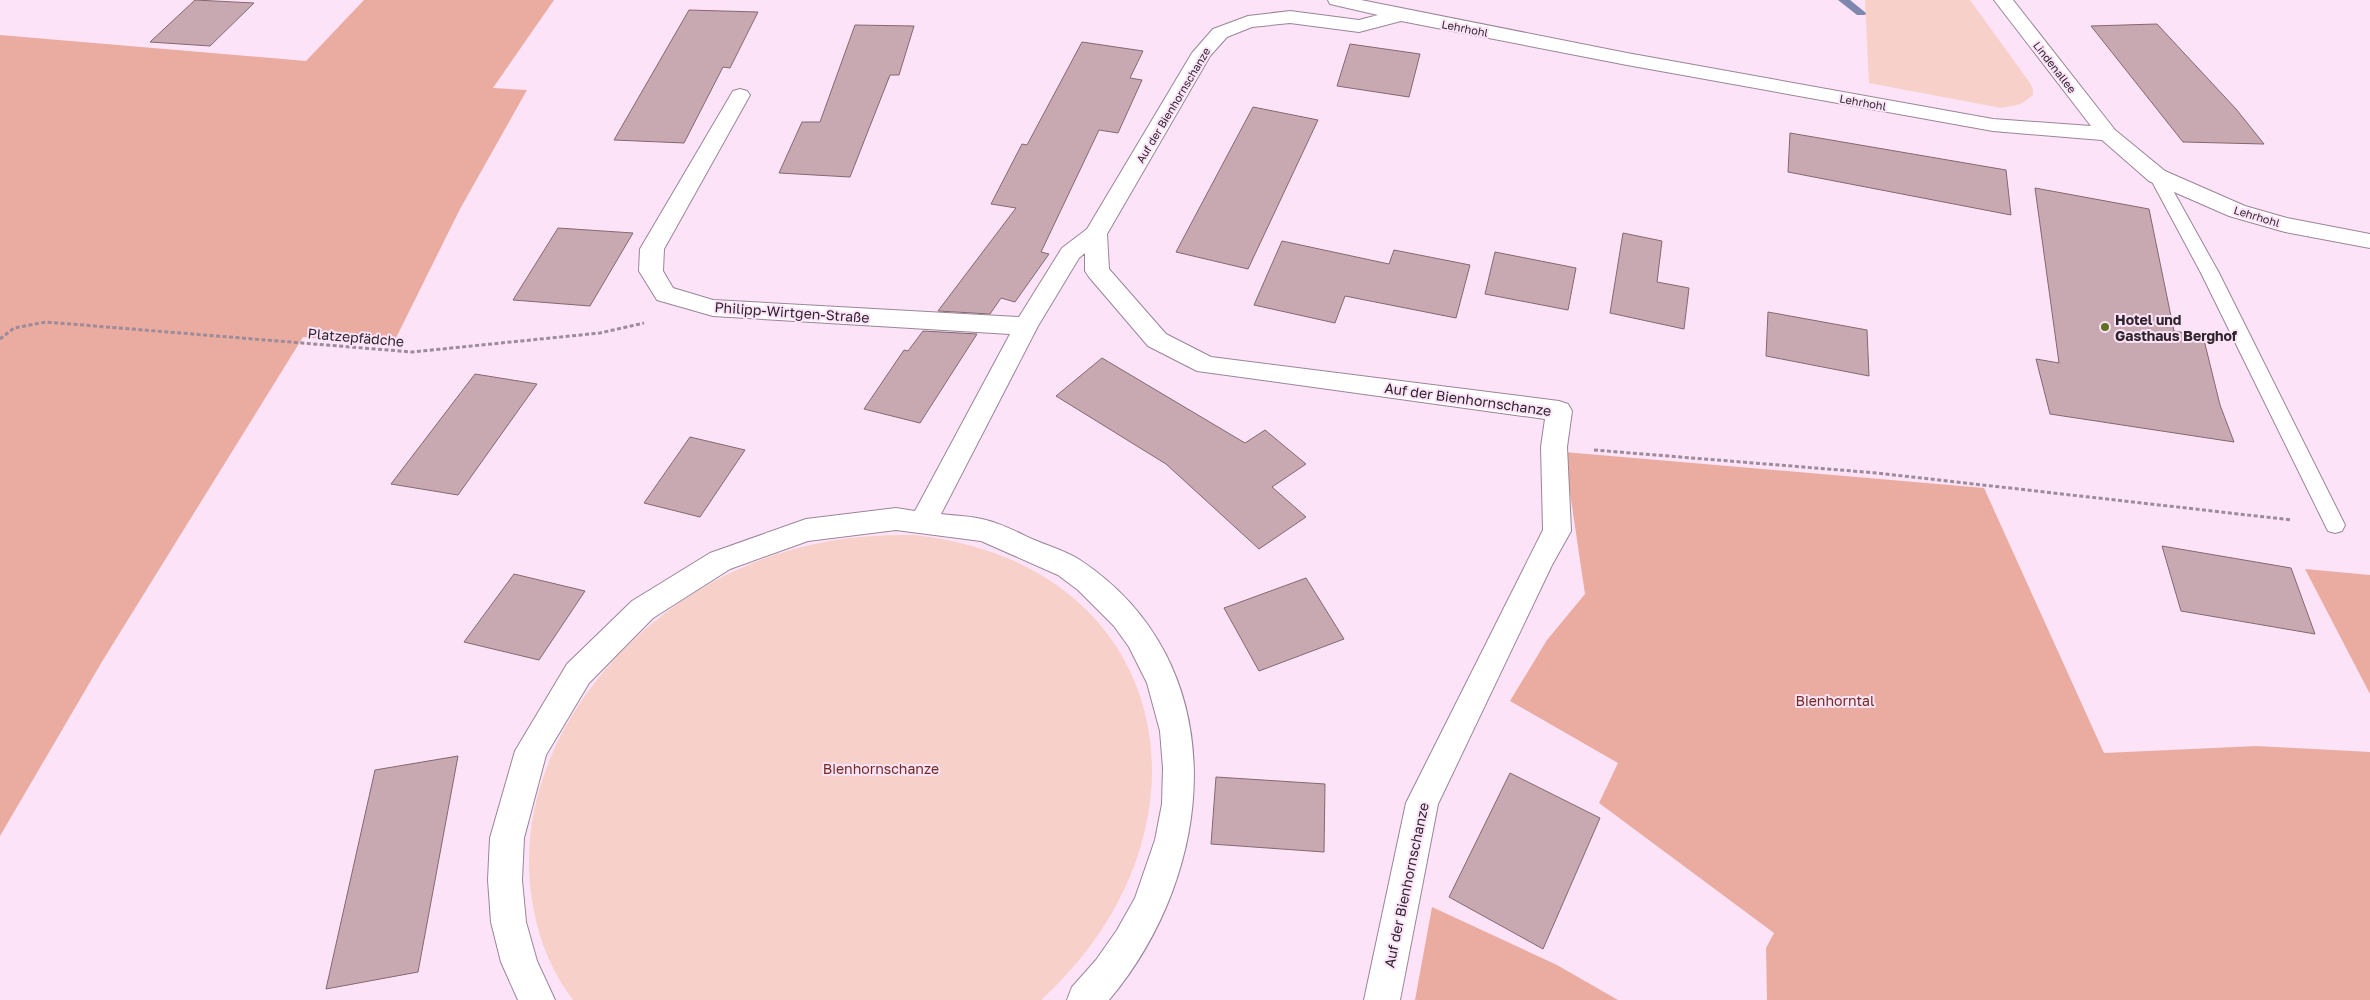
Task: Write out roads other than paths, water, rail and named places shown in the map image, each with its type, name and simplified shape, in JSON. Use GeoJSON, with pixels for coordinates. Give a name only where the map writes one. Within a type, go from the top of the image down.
{"type":"FeatureCollection","features":[{"type":"Feature","properties":{"kind":"street","name":"Lehrhohl"},"geometry":{"type":"LineString","coordinates":[[1337,0],[1401,15],[1993,125],[2108,134],[2157,176],[2238,211],[2285,225],[2370,241]]}},
{"type":"Feature","properties":{"kind":"street","name":"Lindenallee"},"geometry":{"type":"LineString","coordinates":[[2002,0],[2108,134]]}},
{"type":"Feature","properties":{"kind":"street","name":"Auf der Bienhornschanze"},"geometry":{"type":"LineString","coordinates":[[925,519],[1026,326],[1070,253],[1096,234],[1202,53],[1220,34],[1248,22],[1290,18],[1359,26],[1401,15]]}},
{"type":"Feature","properties":{"kind":"street","name":"Philipp-Wirtgen-Straße"},"geometry":{"type":"LineString","coordinates":[[740,95],[652,249],[651,271],[664,294],[713,308],[1026,326]]}},
{"type":"Feature","properties":{"kind":"street","name":"Auf der Bienhornschanze"},"geometry":{"type":"LineString","coordinates":[[1096,234],[1097,271],[1158,340],[1206,365],[1559,411],[1554,447],[1557,531],[1540,561],[1422,803],[1382,1000]]}},
{"type":"Feature","properties":{"kind":"street"},"geometry":{"type":"LineString","coordinates":[[537,1000],[517,956],[508,919],[504,882],[509,824],[519,786],[532,751],[556,708],[584,669],[609,640],[653,602],[684,581],[742,551],[785,535],[838,523],[890,518],[925,519],[957,523],[996,533],[1033,547],[1074,570],[1109,600],[1129,623],[1154,664],[1166,693],[1175,724],[1180,776],[1176,821],[1170,848],[1157,885],[1140,923],[1118,958],[1084,1000]]}},
{"type":"Feature","properties":{"kind":"lane"},"geometry":{"type":"LineString","coordinates":[[2157,176],[2210,273],[2335,525]]}},
{"type":"Feature","properties":{"kind":"waterway"},"geometry":{"type":"LineString","coordinates":[[1843,0],[1861,13]]}},
{"type":"Feature","properties":{"kind":"place","name":"Hotel und Gasthaus Berghof"},"geometry":{"type":"Point","coordinates":[2105,327]}},
{"type":"Feature","properties":{"kind":"park label","name":"Bienhorntal"},"geometry":{"type":"Point","coordinates":[1835,700]}},
{"type":"Feature","properties":{"kind":"park label","name":"Bienhornschanze"},"geometry":{"type":"Point","coordinates":[881,768]}}]}
